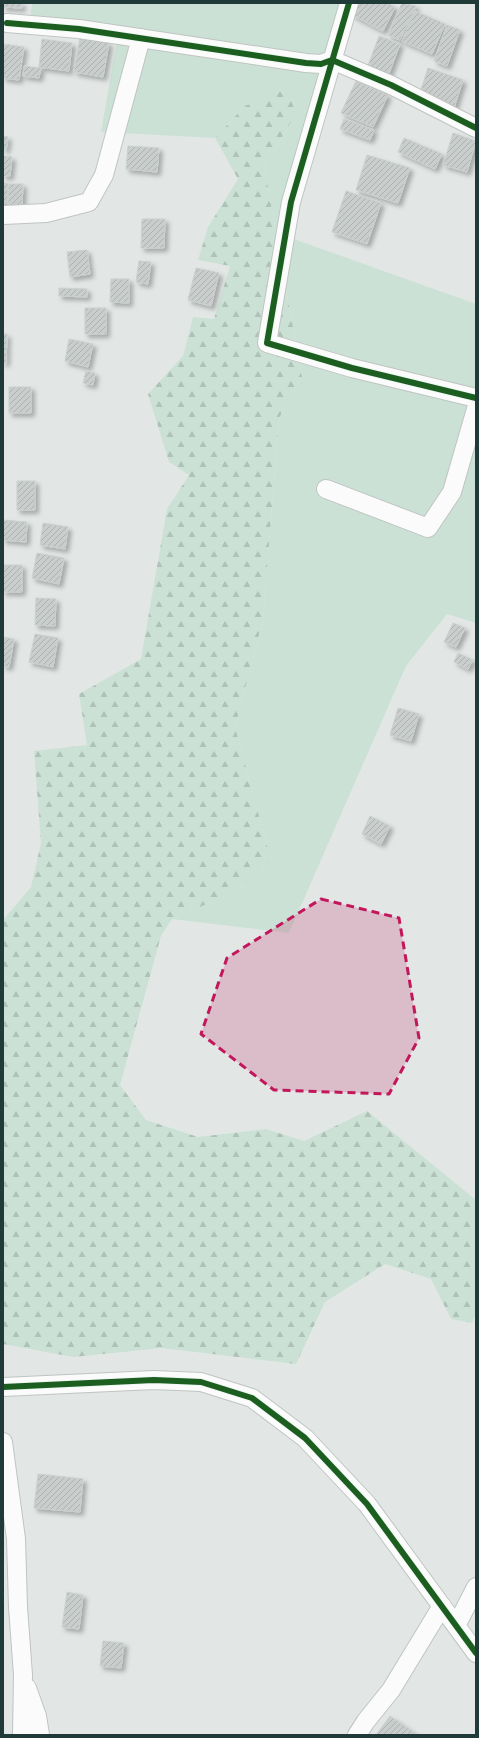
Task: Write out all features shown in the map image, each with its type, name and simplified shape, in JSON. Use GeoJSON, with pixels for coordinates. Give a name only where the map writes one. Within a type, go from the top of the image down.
{"type":"FeatureCollection","features":[{"type":"Feature","properties":{"kind":"street"},"geometry":{"type":"LineString","coordinates":[[349,3],[291,202],[267,343],[352,368],[476,398]]}},
{"type":"Feature","properties":{"kind":"street"},"geometry":{"type":"LineString","coordinates":[[7,23],[79,29],[306,63],[321,64],[332,60],[391,85],[476,128]]}},
{"type":"Feature","properties":{"kind":"street"},"geometry":{"type":"LineString","coordinates":[[3,215],[46,213],[89,202],[104,175],[141,38]]}},
{"type":"Feature","properties":{"kind":"street"},"geometry":{"type":"LineString","coordinates":[[326,489],[428,528],[452,492],[476,409]]}},
{"type":"Feature","properties":{"kind":"street"},"geometry":{"type":"LineString","coordinates":[[3,1387],[154,1380],[201,1382],[252,1398],[305,1438],[362,1498],[476,1653]]}},
{"type":"Feature","properties":{"kind":"street"},"geometry":{"type":"LineString","coordinates":[[3,1442],[16,1539],[18,1607],[23,1675],[22,1735]]}},
{"type":"Feature","properties":{"kind":"street"},"geometry":{"type":"LineString","coordinates":[[456,1626],[476,1587]]}},
{"type":"Feature","properties":{"kind":"street"},"geometry":{"type":"LineString","coordinates":[[357,1735],[366,1721],[391,1690],[442,1606]]}},
{"type":"Feature","properties":{"kind":"street"},"geometry":{"type":"LineString","coordinates":[[23,1675],[37,1716],[40,1735]]}},
{"type":"Feature","properties":{"kind":"highlighted area"},"geometry":{"type":"Polygon","coordinates":[[[321,899],[399,918],[419,1038],[389,1094],[274,1090],[201,1034],[227,958],[321,899]]]}},
{"type":"Feature","properties":{"kind":"green space"},"geometry":{"type":"Polygon","coordinates":[[[32,3],[351,3],[291,238],[476,304],[476,623],[447,614],[406,666],[289,933],[172,919],[237,891],[271,860],[235,727],[263,619],[279,418],[302,377],[264,166],[296,114],[245,106],[215,138],[101,132],[119,29],[30,20],[32,3]]]}},
{"type":"Feature","properties":{"kind":"green space"},"geometry":{"type":"Polygon","coordinates":[[[287,89],[296,114],[264,166],[302,377],[279,418],[263,619],[235,727],[271,860],[237,891],[172,919],[161,936],[120,1085],[146,1120],[198,1137],[266,1129],[304,1141],[367,1111],[476,1200],[476,1313],[472,1323],[451,1319],[431,1279],[385,1264],[325,1302],[296,1364],[162,1348],[73,1357],[3,1344],[3,920],[31,887],[41,843],[34,751],[87,745],[79,694],[141,659],[167,509],[189,475],[169,462],[148,394],[183,356],[193,317],[214,319],[230,266],[198,260],[208,227],[238,179],[215,138],[245,106],[287,89]]]}},
{"type":"Feature","properties":{"kind":"building"},"geometry":{"type":"Polygon","coordinates":[[[3,3],[22,3],[22,8],[3,7],[3,3]]]}},
{"type":"Feature","properties":{"kind":"building"},"geometry":{"type":"Polygon","coordinates":[[[358,3],[387,3],[395,7],[383,31],[352,15],[358,3]]]}},
{"type":"Feature","properties":{"kind":"building"},"geometry":{"type":"Polygon","coordinates":[[[402,3],[416,6],[400,40],[388,35],[402,3]]]}},
{"type":"Feature","properties":{"kind":"building"},"geometry":{"type":"Polygon","coordinates":[[[415,11],[445,24],[432,54],[402,41],[415,11]]]}},
{"type":"Feature","properties":{"kind":"building"},"geometry":{"type":"Polygon","coordinates":[[[447,25],[460,30],[447,66],[434,61],[447,25]]]}},
{"type":"Feature","properties":{"kind":"building"},"geometry":{"type":"Polygon","coordinates":[[[379,36],[400,44],[387,79],[366,71],[379,36]]]}},
{"type":"Feature","properties":{"kind":"building"},"geometry":{"type":"Polygon","coordinates":[[[80,37],[109,43],[103,77],[74,72],[80,37]]]}},
{"type":"Feature","properties":{"kind":"building"},"geometry":{"type":"Polygon","coordinates":[[[42,39],[72,43],[69,71],[39,67],[42,39]]]}},
{"type":"Feature","properties":{"kind":"building"},"geometry":{"type":"Polygon","coordinates":[[[3,44],[24,47],[19,80],[3,78],[3,44]]]}},
{"type":"Feature","properties":{"kind":"building"},"geometry":{"type":"Polygon","coordinates":[[[24,66],[41,68],[39,78],[23,76],[24,66]]]}},
{"type":"Feature","properties":{"kind":"building"},"geometry":{"type":"Polygon","coordinates":[[[428,68],[463,80],[454,108],[419,96],[428,68]]]}},
{"type":"Feature","properties":{"kind":"building"},"geometry":{"type":"Polygon","coordinates":[[[356,81],[388,95],[373,127],[341,113],[356,81]]]}},
{"type":"Feature","properties":{"kind":"building"},"geometry":{"type":"Polygon","coordinates":[[[344,119],[374,130],[370,140],[340,129],[344,119]]]}},
{"type":"Feature","properties":{"kind":"building"},"geometry":{"type":"Polygon","coordinates":[[[453,133],[476,141],[467,172],[443,165],[453,133]]]}},
{"type":"Feature","properties":{"kind":"building"},"geometry":{"type":"Polygon","coordinates":[[[3,136],[8,137],[6,150],[3,149],[3,136]]]}},
{"type":"Feature","properties":{"kind":"building"},"geometry":{"type":"Polygon","coordinates":[[[404,138],[442,154],[435,169],[398,152],[404,138]]]}},
{"type":"Feature","properties":{"kind":"building"},"geometry":{"type":"Polygon","coordinates":[[[128,146],[159,148],[157,172],[126,169],[128,146]]]}},
{"type":"Feature","properties":{"kind":"building"},"geometry":{"type":"Polygon","coordinates":[[[367,155],[410,168],[398,203],[356,190],[367,155]]]}},
{"type":"Feature","properties":{"kind":"building"},"geometry":{"type":"Polygon","coordinates":[[[3,156],[12,157],[10,176],[3,176],[3,156]]]}},
{"type":"Feature","properties":{"kind":"building"},"geometry":{"type":"Polygon","coordinates":[[[3,183],[8,183],[7,207],[3,206],[3,183]]]}},
{"type":"Feature","properties":{"kind":"building"},"geometry":{"type":"Polygon","coordinates":[[[9,184],[23,184],[22,207],[8,206],[9,184]]]}},
{"type":"Feature","properties":{"kind":"building"},"geometry":{"type":"Polygon","coordinates":[[[346,191],[381,203],[367,244],[332,232],[346,191]]]}},
{"type":"Feature","properties":{"kind":"building"},"geometry":{"type":"Polygon","coordinates":[[[142,219],[165,219],[164,248],[141,248],[142,219]]]}},
{"type":"Feature","properties":{"kind":"building"},"geometry":{"type":"Polygon","coordinates":[[[87,250],[90,274],[70,277],[67,252],[87,250]]]}},
{"type":"Feature","properties":{"kind":"building"},"geometry":{"type":"Polygon","coordinates":[[[139,261],[151,262],[148,284],[136,282],[139,261]]]}},
{"type":"Feature","properties":{"kind":"building"},"geometry":{"type":"Polygon","coordinates":[[[196,268],[219,273],[211,306],[188,300],[196,268]]]}},
{"type":"Feature","properties":{"kind":"building"},"geometry":{"type":"Polygon","coordinates":[[[111,279],[129,279],[129,303],[110,302],[111,279]]]}},
{"type":"Feature","properties":{"kind":"building"},"geometry":{"type":"Polygon","coordinates":[[[59,288],[87,289],[87,297],[59,296],[59,288]]]}},
{"type":"Feature","properties":{"kind":"building"},"geometry":{"type":"Polygon","coordinates":[[[85,308],[106,308],[106,334],[85,334],[85,308]]]}},
{"type":"Feature","properties":{"kind":"building"},"geometry":{"type":"Polygon","coordinates":[[[3,334],[7,334],[6,363],[3,363],[3,334]]]}},
{"type":"Feature","properties":{"kind":"building"},"geometry":{"type":"Polygon","coordinates":[[[69,339],[93,344],[88,367],[65,361],[69,339]]]}},
{"type":"Feature","properties":{"kind":"building"},"geometry":{"type":"Polygon","coordinates":[[[86,371],[95,373],[93,385],[83,383],[86,371]]]}},
{"type":"Feature","properties":{"kind":"building"},"geometry":{"type":"Polygon","coordinates":[[[9,387],[31,387],[31,413],[9,413],[9,387]]]}},
{"type":"Feature","properties":{"kind":"building"},"geometry":{"type":"Polygon","coordinates":[[[17,481],[35,481],[35,510],[17,510],[17,481]]]}},
{"type":"Feature","properties":{"kind":"building"},"geometry":{"type":"Polygon","coordinates":[[[3,520],[27,522],[26,542],[3,540],[3,520]]]}},
{"type":"Feature","properties":{"kind":"building"},"geometry":{"type":"Polygon","coordinates":[[[43,523],[68,527],[65,549],[40,545],[43,523]]]}},
{"type":"Feature","properties":{"kind":"building"},"geometry":{"type":"Polygon","coordinates":[[[37,553],[64,558],[59,584],[32,578],[37,553]]]}},
{"type":"Feature","properties":{"kind":"building"},"geometry":{"type":"Polygon","coordinates":[[[3,565],[22,565],[22,592],[3,592],[3,565]]]}},
{"type":"Feature","properties":{"kind":"building"},"geometry":{"type":"Polygon","coordinates":[[[36,598],[56,599],[55,626],[35,625],[36,598]]]}},
{"type":"Feature","properties":{"kind":"building"},"geometry":{"type":"Polygon","coordinates":[[[453,623],[465,628],[456,647],[444,642],[453,623]]]}},
{"type":"Feature","properties":{"kind":"building"},"geometry":{"type":"Polygon","coordinates":[[[35,634],[58,638],[53,667],[29,662],[35,634]]]}},
{"type":"Feature","properties":{"kind":"building"},"geometry":{"type":"Polygon","coordinates":[[[3,637],[14,639],[9,667],[3,666],[3,637]]]}},
{"type":"Feature","properties":{"kind":"building"},"geometry":{"type":"Polygon","coordinates":[[[458,653],[473,660],[468,669],[454,662],[458,653]]]}},
{"type":"Feature","properties":{"kind":"building"},"geometry":{"type":"Polygon","coordinates":[[[398,708],[419,714],[411,741],[390,735],[398,708]]]}},
{"type":"Feature","properties":{"kind":"building"},"geometry":{"type":"Polygon","coordinates":[[[370,816],[390,826],[381,844],[362,834],[370,816]]]}},
{"type":"Feature","properties":{"kind":"building"},"geometry":{"type":"Polygon","coordinates":[[[38,1474],[83,1479],[80,1512],[34,1508],[38,1474]]]}},
{"type":"Feature","properties":{"kind":"building"},"geometry":{"type":"Polygon","coordinates":[[[67,1592],[83,1595],[79,1629],[62,1627],[67,1592]]]}},
{"type":"Feature","properties":{"kind":"building"},"geometry":{"type":"Polygon","coordinates":[[[103,1641],[124,1643],[121,1668],[100,1666],[103,1641]]]}},
{"type":"Feature","properties":{"kind":"building"},"geometry":{"type":"Polygon","coordinates":[[[390,1716],[415,1733],[414,1735],[376,1735],[390,1716]]]}},
{"type":"Feature","properties":{"kind":"cycle path"},"geometry":{"type":"LineString","coordinates":[[349,3],[291,202],[267,343],[352,368],[476,398]]}},
{"type":"Feature","properties":{"kind":"cycle path"},"geometry":{"type":"LineString","coordinates":[[7,23],[79,29],[306,63],[321,64],[332,60],[391,85],[476,128]]}},
{"type":"Feature","properties":{"kind":"cycle path"},"geometry":{"type":"LineString","coordinates":[[3,1387],[154,1380],[201,1382],[252,1398],[305,1438],[367,1504],[476,1653]]}}]}
